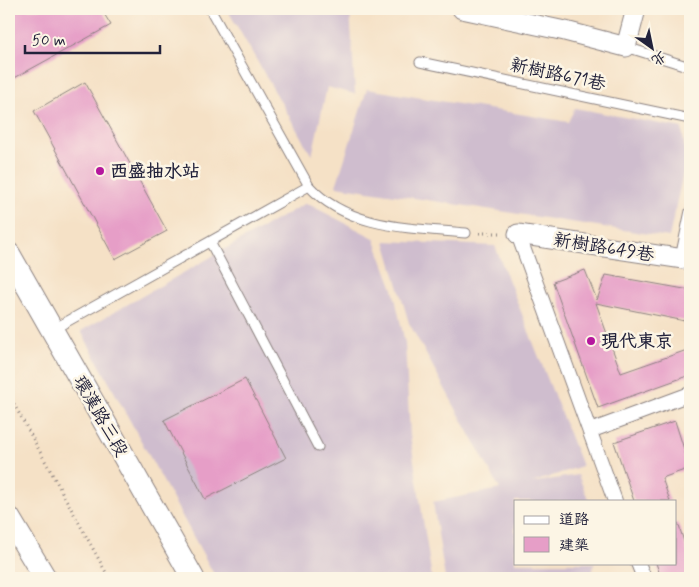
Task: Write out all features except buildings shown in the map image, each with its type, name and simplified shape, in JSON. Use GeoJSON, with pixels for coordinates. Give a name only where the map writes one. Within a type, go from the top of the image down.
{"type":"FeatureCollection","features":[{"type":"Feature","properties":{"kind":"street"},"geometry":{"type":"LineString","coordinates":[[462,9],[565,31],[626,47],[636,9]]}},
{"type":"Feature","properties":{"kind":"street"},"geometry":{"type":"LineString","coordinates":[[518,234],[615,500]]}},
{"type":"Feature","properties":{"kind":"street","name":"新樹路649巷"},"geometry":{"type":"LineString","coordinates":[[518,234],[685,259]]}},
{"type":"Feature","properties":{"kind":"street","name":"環漢路三段"},"geometry":{"type":"LineString","coordinates":[[9,254],[193,578]]}},
{"type":"Feature","properties":{"kind":"street"},"geometry":{"type":"LineString","coordinates":[[590,431],[690,394]]}},
{"type":"Feature","properties":{"kind":"street"},"geometry":{"type":"LineString","coordinates":[[9,518],[45,578]]}},
{"type":"Feature","properties":{"kind":"street"},"geometry":{"type":"LineString","coordinates":[[638,564],[644,578]]}},
{"type":"Feature","properties":{"kind":"lane"},"geometry":{"type":"LineString","coordinates":[[210,9],[309,186],[320,199],[344,213],[389,226],[466,233]]}},
{"type":"Feature","properties":{"kind":"lane"},"geometry":{"type":"LineString","coordinates":[[626,47],[690,67]]}},
{"type":"Feature","properties":{"kind":"lane","name":"新樹路671巷"},"geometry":{"type":"LineString","coordinates":[[420,62],[690,119]]}},
{"type":"Feature","properties":{"kind":"lane"},"geometry":{"type":"LineString","coordinates":[[52,330],[309,186]]}},
{"type":"Feature","properties":{"kind":"lane"},"geometry":{"type":"LineString","coordinates":[[685,259],[690,211]]}},
{"type":"Feature","properties":{"kind":"lane"},"geometry":{"type":"LineString","coordinates":[[210,242],[318,447]]}},
{"type":"Feature","properties":{"kind":"path"},"geometry":{"type":"LineString","coordinates":[[466,233],[518,234]]}},
{"type":"Feature","properties":{"kind":"path"},"geometry":{"type":"LineString","coordinates":[[9,395],[109,578]]}},
{"type":"Feature","properties":{"kind":"shaded area"},"geometry":{"type":"Polygon","coordinates":[[[227,9],[350,9],[355,94],[327,87],[312,156],[227,9]]]}},
{"type":"Feature","properties":{"kind":"shaded area"},"geometry":{"type":"Polygon","coordinates":[[[367,89],[568,122],[575,108],[682,128],[686,160],[669,237],[336,186],[367,89]]]}},
{"type":"Feature","properties":{"kind":"shaded area"},"geometry":{"type":"Polygon","coordinates":[[[306,203],[374,238],[393,289],[405,343],[410,435],[432,578],[216,578],[81,331],[306,203]]]}},
{"type":"Feature","properties":{"kind":"shaded area"},"geometry":{"type":"Polygon","coordinates":[[[385,241],[495,246],[582,466],[531,483],[578,475],[589,500],[514,500],[514,564],[594,564],[592,578],[445,578],[433,502],[500,489],[409,323],[385,241]]]}},
{"type":"Feature","properties":{"kind":"place","name":"西盛抽水站"},"geometry":{"type":"Point","coordinates":[100,171]}},
{"type":"Feature","properties":{"kind":"place","name":"現代東京"},"geometry":{"type":"Point","coordinates":[591,341]}}]}
